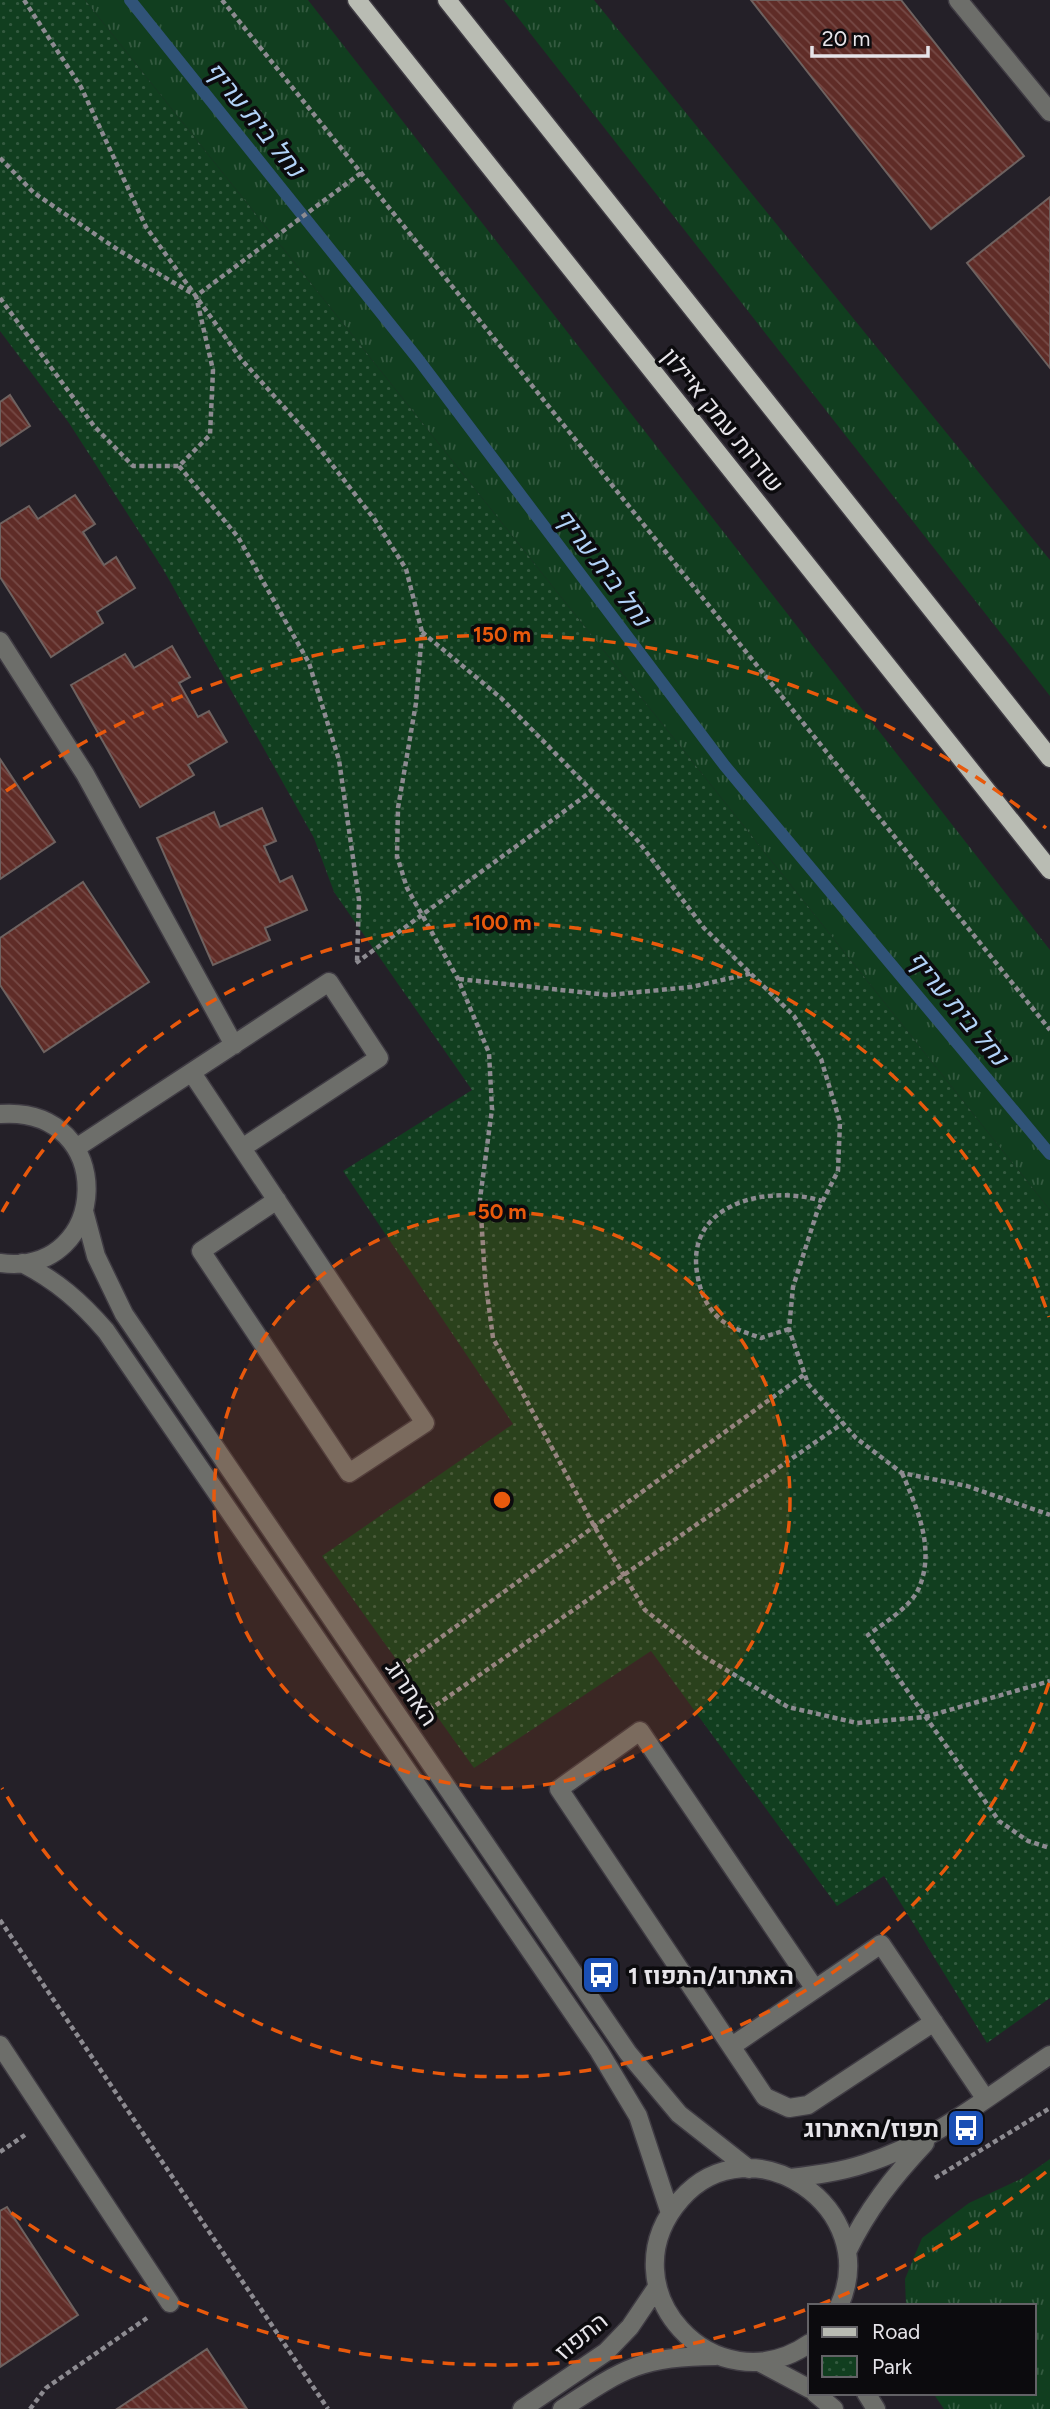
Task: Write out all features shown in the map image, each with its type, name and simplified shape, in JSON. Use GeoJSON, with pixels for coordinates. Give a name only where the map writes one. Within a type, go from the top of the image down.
{"type":"FeatureCollection","features":[{"type":"Feature","properties":{"kind":"main road","name":"שדרות עמק איילון"},"geometry":{"type":"LineString","coordinates":[[357,0],[1050,870]]}},
{"type":"Feature","properties":{"kind":"main road","name":"שדרות עמק איילון"},"geometry":{"type":"LineString","coordinates":[[447,0],[1050,758]]}},
{"type":"Feature","properties":{"kind":"street"},"geometry":{"type":"LineString","coordinates":[[958,0],[1050,112]]}},
{"type":"Feature","properties":{"kind":"street"},"geometry":{"type":"LineString","coordinates":[[0,641],[85,774],[234,1045]]}},
{"type":"Feature","properties":{"kind":"street"},"geometry":{"type":"LineString","coordinates":[[76,1149],[329,982],[379,1058],[242,1148]]}},
{"type":"Feature","properties":{"kind":"street"},"geometry":{"type":"LineString","coordinates":[[192,1073],[277,1200],[425,1423],[349,1473],[201,1251],[277,1200]]}},
{"type":"Feature","properties":{"kind":"street"},"geometry":{"type":"LineString","coordinates":[[0,1098],[19,1112],[45,1120],[65,1133],[76,1149],[88,1178],[85,1211],[79,1226],[64,1246],[43,1258],[22,1263],[0,1263]]}},
{"type":"Feature","properties":{"kind":"street"},"geometry":{"type":"LineString","coordinates":[[0,1114],[19,1112]]}},
{"type":"Feature","properties":{"kind":"street","name":"האתרוג"},"geometry":{"type":"LineString","coordinates":[[85,1211],[96,1256],[124,1314],[628,2053],[679,2114],[749,2169]]}},
{"type":"Feature","properties":{"kind":"street","name":"האתרוג"},"geometry":{"type":"LineString","coordinates":[[22,1263],[54,1280],[77,1298],[106,1331],[599,2050],[638,2116],[670,2213]]}},
{"type":"Feature","properties":{"kind":"street"},"geometry":{"type":"LineString","coordinates":[[815,1989],[640,1731],[559,1789],[765,2097],[789,2108],[808,2105],[934,2022]]}},
{"type":"Feature","properties":{"kind":"street"},"geometry":{"type":"LineString","coordinates":[[732,2046],[881,1944],[985,2098]]}},
{"type":"Feature","properties":{"kind":"street"},"geometry":{"type":"LineString","coordinates":[[0,2045],[170,2303]]}},
{"type":"Feature","properties":{"kind":"street"},"geometry":{"type":"LineString","coordinates":[[790,2178],[864,2165],[897,2152],[936,2130],[1050,2055]]}},
{"type":"Feature","properties":{"kind":"street"},"geometry":{"type":"LineString","coordinates":[[847,2252],[863,2218],[882,2191],[936,2130]]}},
{"type":"Feature","properties":{"kind":"street"},"geometry":{"type":"LineString","coordinates":[[808,2344],[788,2355],[759,2362],[735,2362],[717,2356],[687,2338],[675,2325],[665,2310],[657,2287],[654,2263],[658,2240],[670,2213],[681,2199],[702,2182],[726,2172],[749,2169],[777,2172],[821,2198],[842,2232],[847,2252],[847,2279],[840,2304]]}},
{"type":"Feature","properties":{"kind":"street","name":"התפוז"},"geometry":{"type":"LineString","coordinates":[[522,2409],[606,2353],[630,2327],[657,2287]]}},
{"type":"Feature","properties":{"kind":"street","name":"התפוז"},"geometry":{"type":"LineString","coordinates":[[562,2409],[634,2365],[657,2359],[717,2356]]}},
{"type":"Feature","properties":{"kind":"street"},"geometry":{"type":"LineString","coordinates":[[759,2362],[808,2388]]}},
{"type":"Feature","properties":{"kind":"street"},"geometry":{"type":"LineString","coordinates":[[818,2395],[834,2409]]}},
{"type":"Feature","properties":{"kind":"path"},"geometry":{"type":"LineString","coordinates":[[24,0],[81,87],[146,227],[241,359],[309,435],[375,520],[406,569],[422,632],[416,702],[398,808],[397,856],[407,888],[458,979],[489,1053],[492,1110],[480,1199],[485,1278],[493,1338],[623,1575],[645,1610],[703,1656],[788,1707],[857,1723],[925,1717],[1050,1681]]}},
{"type":"Feature","properties":{"kind":"path"},"geometry":{"type":"LineString","coordinates":[[222,0],[1050,1030]]}},
{"type":"Feature","properties":{"kind":"path"},"geometry":{"type":"LineString","coordinates":[[0,158],[34,193],[120,251],[196,296],[213,370],[210,435],[179,466],[133,467],[94,426],[0,298]]}},
{"type":"Feature","properties":{"kind":"path"},"geometry":{"type":"LineString","coordinates":[[196,296],[361,173]]}},
{"type":"Feature","properties":{"kind":"path"},"geometry":{"type":"LineString","coordinates":[[179,466],[237,537],[309,663],[340,761],[359,900],[357,962]]}},
{"type":"Feature","properties":{"kind":"path"},"geometry":{"type":"LineString","coordinates":[[422,632],[501,698],[592,791],[638,841],[704,928],[794,1016],[821,1059],[840,1122],[838,1171],[822,1201],[793,1287],[789,1329],[808,1384],[856,1438],[902,1473],[967,1486],[1050,1515]]}},
{"type":"Feature","properties":{"kind":"path"},"geometry":{"type":"LineString","coordinates":[[329,982],[592,791]]}},
{"type":"Feature","properties":{"kind":"path"},"geometry":{"type":"LineString","coordinates":[[458,979],[608,995],[691,987],[753,973]]}},
{"type":"Feature","properties":{"kind":"path"},"geometry":{"type":"LineString","coordinates":[[789,1329],[761,1338],[720,1319],[702,1295],[694,1262],[701,1235],[715,1217],[740,1202],[773,1193],[801,1195],[822,1201]]}},
{"type":"Feature","properties":{"kind":"path"},"geometry":{"type":"LineString","coordinates":[[376,1684],[805,1374]]}},
{"type":"Feature","properties":{"kind":"path"},"geometry":{"type":"LineString","coordinates":[[405,1726],[843,1423]]}},
{"type":"Feature","properties":{"kind":"path"},"geometry":{"type":"LineString","coordinates":[[902,1473],[920,1516],[926,1551],[917,1591],[895,1614],[868,1634],[999,1821],[1028,1841],[1050,1848]]}},
{"type":"Feature","properties":{"kind":"path"},"geometry":{"type":"LineString","coordinates":[[0,1920],[328,2409]]}},
{"type":"Feature","properties":{"kind":"path"},"geometry":{"type":"LineString","coordinates":[[930,2181],[1050,2108]]}},
{"type":"Feature","properties":{"kind":"path"},"geometry":{"type":"LineString","coordinates":[[30,2409],[46,2388],[170,2303]]}},
{"type":"Feature","properties":{"kind":"green space"},"geometry":{"type":"Polygon","coordinates":[[[0,0],[85,0],[1050,1210],[1050,1998],[987,2043],[884,1876],[837,1906],[651,1651],[474,1768],[322,1556],[513,1424],[343,1171],[472,1090],[334,892],[314,838],[163,569],[69,423],[0,331],[0,0]]]}},
{"type":"Feature","properties":{"kind":"green space"},"geometry":{"type":"Polygon","coordinates":[[[85,0],[308,0],[1050,950],[1050,1210],[85,0]]]}},
{"type":"Feature","properties":{"kind":"green space"},"geometry":{"type":"Polygon","coordinates":[[[504,0],[594,0],[1050,560],[1050,696],[504,0]]]}},
{"type":"Feature","properties":{"kind":"green space"},"geometry":{"type":"Polygon","coordinates":[[[1050,2159],[1050,2409],[944,2409],[934,2395],[1036,2395],[1036,2304],[906,2304],[905,2279],[922,2238],[969,2203],[1023,2178],[1050,2159]]]}},
{"type":"Feature","properties":{"kind":"building"},"geometry":{"type":"Polygon","coordinates":[[[751,0],[901,0],[1024,156],[931,229],[751,0]]]}},
{"type":"Feature","properties":{"kind":"building"},"geometry":{"type":"Polygon","coordinates":[[[1050,197],[1050,368],[967,263],[1050,197]]]}},
{"type":"Feature","properties":{"kind":"building"},"geometry":{"type":"Polygon","coordinates":[[[10,395],[30,426],[0,446],[0,402],[10,395]]]}},
{"type":"Feature","properties":{"kind":"building"},"geometry":{"type":"Polygon","coordinates":[[[75,495],[95,524],[83,532],[104,565],[116,557],[135,588],[97,612],[103,623],[51,657],[0,577],[0,524],[29,506],[38,519],[75,495]]]}},
{"type":"Feature","properties":{"kind":"building"},"geometry":{"type":"Polygon","coordinates":[[[172,646],[190,677],[179,683],[198,717],[209,711],[227,742],[188,765],[194,775],[140,807],[71,685],[125,654],[134,668],[172,646]]]}},
{"type":"Feature","properties":{"kind":"building"},"geometry":{"type":"Polygon","coordinates":[[[0,759],[55,842],[0,879],[0,759]]]}},
{"type":"Feature","properties":{"kind":"building"},"geometry":{"type":"Polygon","coordinates":[[[262,808],[276,841],[264,846],[280,882],[292,876],[307,910],[265,928],[270,940],[213,965],[157,838],[214,812],[220,827],[262,808]]]}},
{"type":"Feature","properties":{"kind":"building"},"geometry":{"type":"Polygon","coordinates":[[[83,882],[149,982],[44,1052],[0,985],[0,938],[83,882]]]}},
{"type":"Feature","properties":{"kind":"building"},"geometry":{"type":"Polygon","coordinates":[[[7,2207],[78,2315],[0,2367],[0,2211],[7,2207]]]}},
{"type":"Feature","properties":{"kind":"building"},"geometry":{"type":"Polygon","coordinates":[[[207,2349],[247,2409],[117,2409],[207,2349]]]}},
{"type":"Feature","properties":{"kind":"waterway","name":"נחל בית עריף"},"geometry":{"type":"LineString","coordinates":[[130,0],[418,359],[725,766],[1050,1154]]}},
{"type":"Feature","properties":{"kind":"place","name":"האתרוג/התפוז 1"},"geometry":{"type":"Point","coordinates":[601,1975]}},
{"type":"Feature","properties":{"kind":"place","name":"תפוז/האתרוג"},"geometry":{"type":"Point","coordinates":[966,2128]}}]}
